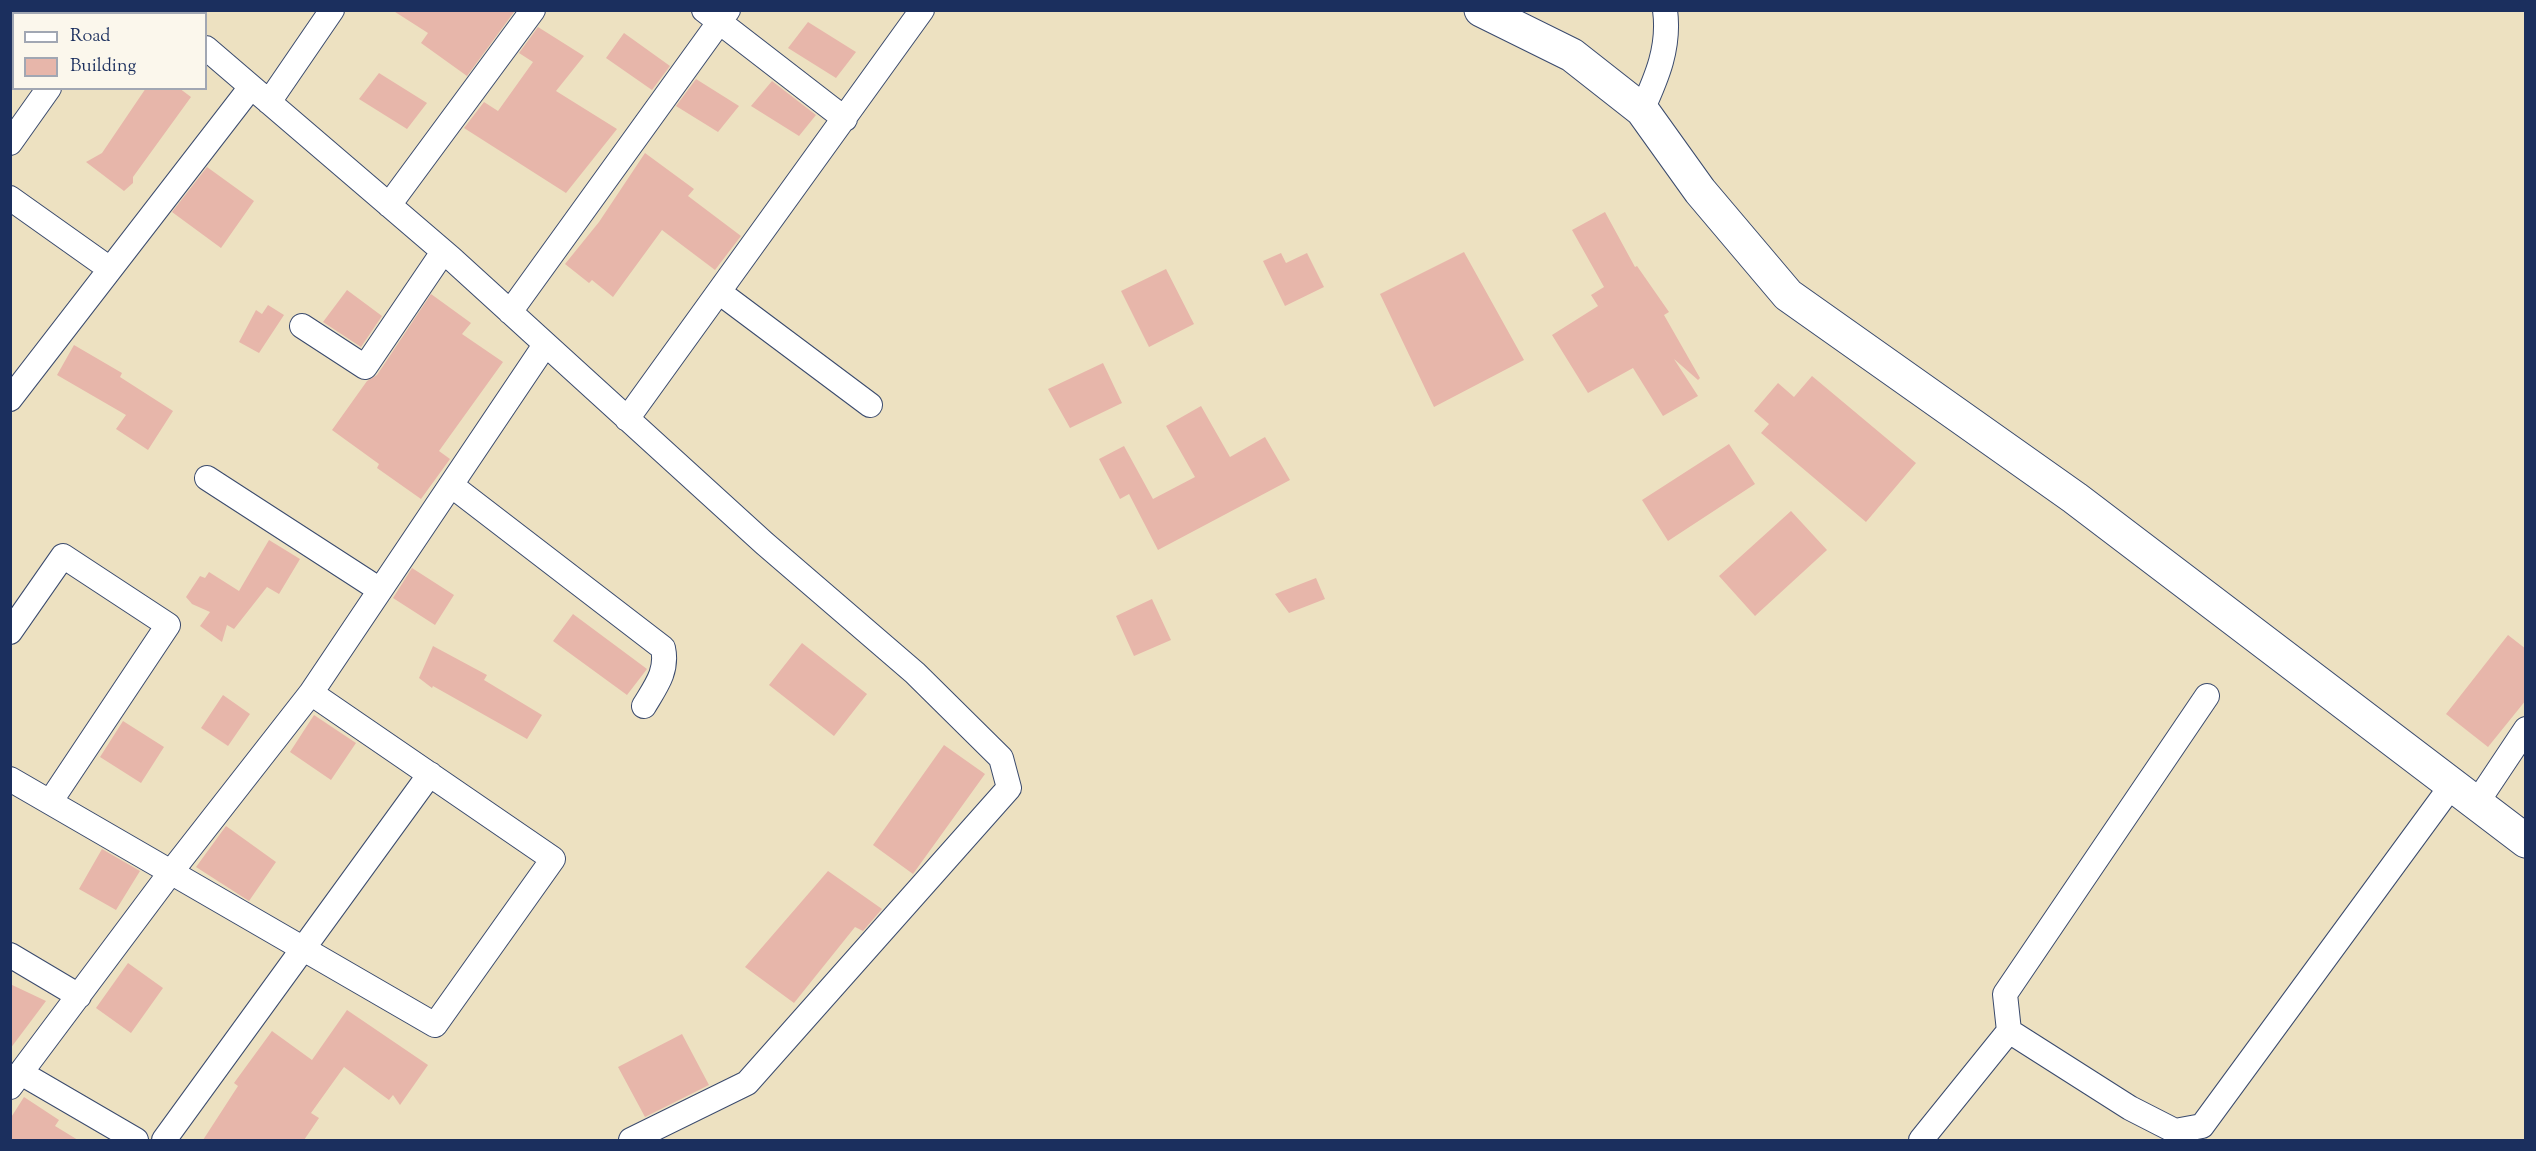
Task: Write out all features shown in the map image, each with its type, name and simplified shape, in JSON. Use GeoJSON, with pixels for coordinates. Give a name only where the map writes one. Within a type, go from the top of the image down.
{"type":"FeatureCollection","features":[{"type":"Feature","properties":{"kind":"street"},"geometry":{"type":"LineString","coordinates":[[10,399],[18,373],[333,10]]}},
{"type":"Feature","properties":{"kind":"street"},"geometry":{"type":"LineString","coordinates":[[389,205],[533,10]]}},
{"type":"Feature","properties":{"kind":"street"},"geometry":{"type":"LineString","coordinates":[[627,419],[922,10]]}},
{"type":"Feature","properties":{"kind":"street"},"geometry":{"type":"LineString","coordinates":[[1481,10],[1572,55],[1642,110],[1700,191],[1788,295],[2075,498],[2526,841]]}},
{"type":"Feature","properties":{"kind":"street"},"geometry":{"type":"LineString","coordinates":[[1642,110],[1661,66],[1668,31],[1665,10]]}},
{"type":"Feature","properties":{"kind":"street"},"geometry":{"type":"LineString","coordinates":[[510,312],[717,15],[845,119]]}},
{"type":"Feature","properties":{"kind":"street"},"geometry":{"type":"LineString","coordinates":[[207,49],[443,252],[764,543],[915,673],[1001,758],[1009,788],[747,1083],[631,1140]]}},
{"type":"Feature","properties":{"kind":"street"},"geometry":{"type":"LineString","coordinates":[[10,143],[48,90]]}},
{"type":"Feature","properties":{"kind":"street"},"geometry":{"type":"LineString","coordinates":[[10,198],[110,268]]}},
{"type":"Feature","properties":{"kind":"street"},"geometry":{"type":"LineString","coordinates":[[302,326],[365,367],[443,252]]}},
{"type":"Feature","properties":{"kind":"street"},"geometry":{"type":"LineString","coordinates":[[719,292],[870,405]]}},
{"type":"Feature","properties":{"kind":"street"},"geometry":{"type":"LineString","coordinates":[[136,1140],[16,1080],[171,872],[311,693],[545,345]]}},
{"type":"Feature","properties":{"kind":"street"},"geometry":{"type":"LineString","coordinates":[[207,478],[380,590]]}},
{"type":"Feature","properties":{"kind":"street"},"geometry":{"type":"LineString","coordinates":[[451,485],[663,648],[666,660],[662,676],[644,706]]}},
{"type":"Feature","properties":{"kind":"street"},"geometry":{"type":"LineString","coordinates":[[10,632],[63,556],[168,625],[50,802]]}},
{"type":"Feature","properties":{"kind":"street"},"geometry":{"type":"LineString","coordinates":[[10,779],[435,1025],[553,859],[311,693]]}},
{"type":"Feature","properties":{"kind":"street"},"geometry":{"type":"LineString","coordinates":[[1921,1140],[2009,1031],[2005,994],[2207,696]]}},
{"type":"Feature","properties":{"kind":"street"},"geometry":{"type":"LineString","coordinates":[[2009,1031],[2130,1108],[2175,1131],[2202,1126],[2464,794],[2526,729]]}},
{"type":"Feature","properties":{"kind":"street"},"geometry":{"type":"LineString","coordinates":[[164,1140],[430,774]]}},
{"type":"Feature","properties":{"kind":"street"},"geometry":{"type":"LineString","coordinates":[[10,955],[79,996]]}},
{"type":"Feature","properties":{"kind":"building"},"geometry":{"type":"Polygon","coordinates":[[[392,10],[512,10],[514,12],[467,76],[421,43],[428,33],[392,10]]]}},
{"type":"Feature","properties":{"kind":"building"},"geometry":{"type":"Polygon","coordinates":[[[808,22],[856,52],[836,78],[788,48],[808,22]]]}},
{"type":"Feature","properties":{"kind":"building"},"geometry":{"type":"Polygon","coordinates":[[[538,27],[584,56],[556,91],[617,129],[566,193],[464,128],[484,102],[498,111],[533,62],[519,53],[538,27]]]}},
{"type":"Feature","properties":{"kind":"building"},"geometry":{"type":"Polygon","coordinates":[[[624,33],[670,66],[652,90],[606,58],[624,33]]]}},
{"type":"Feature","properties":{"kind":"building"},"geometry":{"type":"Polygon","coordinates":[[[379,73],[427,103],[407,129],[359,99],[379,73]]]}},
{"type":"Feature","properties":{"kind":"building"},"geometry":{"type":"Polygon","coordinates":[[[696,79],[739,106],[718,132],[676,106],[696,79]]]}},
{"type":"Feature","properties":{"kind":"building"},"geometry":{"type":"Polygon","coordinates":[[[772,81],[816,115],[799,136],[751,106],[772,81]]]}},
{"type":"Feature","properties":{"kind":"building"},"geometry":{"type":"Polygon","coordinates":[[[145,90],[182,90],[191,97],[133,177],[133,183],[124,191],[86,162],[102,153],[145,90]]]}},
{"type":"Feature","properties":{"kind":"building"},"geometry":{"type":"Polygon","coordinates":[[[645,153],[694,189],[688,196],[741,236],[715,270],[662,230],[613,297],[592,280],[589,283],[565,264],[599,222],[645,153]]]}},
{"type":"Feature","properties":{"kind":"building"},"geometry":{"type":"Polygon","coordinates":[[[207,167],[254,201],[221,248],[172,212],[207,167]]]}},
{"type":"Feature","properties":{"kind":"building"},"geometry":{"type":"Polygon","coordinates":[[[1605,212],[1635,267],[1637,266],[1669,312],[1664,315],[1700,378],[1698,380],[1674,359],[1698,396],[1663,416],[1633,368],[1588,393],[1552,335],[1598,306],[1591,295],[1604,287],[1572,230],[1605,212]]]}},
{"type":"Feature","properties":{"kind":"building"},"geometry":{"type":"Polygon","coordinates":[[[1464,252],[1524,360],[1434,407],[1380,294],[1464,252]]]}},
{"type":"Feature","properties":{"kind":"building"},"geometry":{"type":"Polygon","coordinates":[[[1281,253],[1286,263],[1307,253],[1324,287],[1285,306],[1263,261],[1281,253]]]}},
{"type":"Feature","properties":{"kind":"building"},"geometry":{"type":"Polygon","coordinates":[[[1166,269],[1194,324],[1149,347],[1121,291],[1166,269]]]}},
{"type":"Feature","properties":{"kind":"building"},"geometry":{"type":"Polygon","coordinates":[[[347,290],[382,316],[361,347],[323,322],[347,290]]]}},
{"type":"Feature","properties":{"kind":"building"},"geometry":{"type":"Polygon","coordinates":[[[431,294],[471,323],[462,334],[503,362],[439,451],[450,459],[421,499],[377,468],[379,464],[332,430],[367,381],[377,375],[431,294]]]}},
{"type":"Feature","properties":{"kind":"building"},"geometry":{"type":"Polygon","coordinates":[[[268,305],[284,315],[259,353],[239,342],[256,310],[262,314],[268,305]]]}},
{"type":"Feature","properties":{"kind":"building"},"geometry":{"type":"Polygon","coordinates":[[[74,345],[122,373],[120,377],[173,411],[148,450],[116,429],[126,415],[57,375],[74,345]]]}},
{"type":"Feature","properties":{"kind":"building"},"geometry":{"type":"Polygon","coordinates":[[[1103,363],[1122,403],[1070,428],[1048,389],[1103,363]]]}},
{"type":"Feature","properties":{"kind":"building"},"geometry":{"type":"Polygon","coordinates":[[[1812,376],[1916,463],[1866,522],[1761,433],[1769,424],[1754,411],[1778,383],[1794,397],[1812,376]]]}},
{"type":"Feature","properties":{"kind":"building"},"geometry":{"type":"Polygon","coordinates":[[[1201,406],[1230,457],[1265,437],[1290,480],[1158,550],[1129,494],[1120,499],[1099,459],[1124,446],[1153,499],[1195,477],[1166,426],[1201,406]]]}},
{"type":"Feature","properties":{"kind":"building"},"geometry":{"type":"Polygon","coordinates":[[[1729,444],[1755,484],[1668,541],[1642,500],[1729,444]]]}},
{"type":"Feature","properties":{"kind":"building"},"geometry":{"type":"Polygon","coordinates":[[[1791,511],[1827,550],[1755,616],[1719,576],[1791,511]]]}},
{"type":"Feature","properties":{"kind":"building"},"geometry":{"type":"Polygon","coordinates":[[[269,540],[300,559],[279,594],[267,587],[234,629],[227,625],[222,642],[200,626],[210,612],[192,604],[186,597],[200,576],[205,578],[209,572],[239,591],[269,540]]]}},
{"type":"Feature","properties":{"kind":"building"},"geometry":{"type":"Polygon","coordinates":[[[412,568],[454,595],[435,625],[393,598],[412,568]]]}},
{"type":"Feature","properties":{"kind":"building"},"geometry":{"type":"Polygon","coordinates":[[[1316,578],[1325,599],[1289,613],[1275,594],[1316,578]]]}},
{"type":"Feature","properties":{"kind":"building"},"geometry":{"type":"Polygon","coordinates":[[[1152,599],[1171,640],[1134,656],[1116,616],[1152,599]]]}},
{"type":"Feature","properties":{"kind":"building"},"geometry":{"type":"Polygon","coordinates":[[[573,614],[647,669],[627,695],[553,641],[573,614]]]}},
{"type":"Feature","properties":{"kind":"building"},"geometry":{"type":"Polygon","coordinates":[[[2508,635],[2526,649],[2526,700],[2488,747],[2446,714],[2508,635]]]}},
{"type":"Feature","properties":{"kind":"building"},"geometry":{"type":"Polygon","coordinates":[[[802,643],[867,694],[834,736],[769,685],[802,643]]]}},
{"type":"Feature","properties":{"kind":"building"},"geometry":{"type":"Polygon","coordinates":[[[433,646],[487,675],[484,680],[542,715],[527,739],[433,686],[432,688],[419,678],[433,646]]]}},
{"type":"Feature","properties":{"kind":"building"},"geometry":{"type":"Polygon","coordinates":[[[223,695],[250,714],[228,746],[201,728],[223,695]]]}},
{"type":"Feature","properties":{"kind":"building"},"geometry":{"type":"Polygon","coordinates":[[[314,715],[356,743],[331,780],[290,752],[314,715]]]}},
{"type":"Feature","properties":{"kind":"building"},"geometry":{"type":"Polygon","coordinates":[[[123,721],[164,747],[141,783],[100,757],[123,721]]]}},
{"type":"Feature","properties":{"kind":"building"},"geometry":{"type":"Polygon","coordinates":[[[944,745],[985,774],[913,874],[873,845],[944,745]]]}},
{"type":"Feature","properties":{"kind":"building"},"geometry":{"type":"Polygon","coordinates":[[[226,826],[276,862],[249,901],[196,867],[226,826]]]}},
{"type":"Feature","properties":{"kind":"building"},"geometry":{"type":"Polygon","coordinates":[[[102,849],[140,871],[116,910],[79,889],[102,849]]]}},
{"type":"Feature","properties":{"kind":"building"},"geometry":{"type":"Polygon","coordinates":[[[828,871],[882,909],[863,931],[855,927],[794,1003],[745,967],[828,871]]]}},
{"type":"Feature","properties":{"kind":"building"},"geometry":{"type":"Polygon","coordinates":[[[128,963],[163,988],[131,1033],[96,1008],[128,963]]]}},
{"type":"Feature","properties":{"kind":"building"},"geometry":{"type":"Polygon","coordinates":[[[10,984],[46,1001],[10,1049],[10,984]]]}},
{"type":"Feature","properties":{"kind":"building"},"geometry":{"type":"Polygon","coordinates":[[[347,1010],[428,1065],[400,1105],[393,1095],[389,1100],[344,1067],[311,1113],[319,1118],[304,1140],[203,1140],[238,1086],[234,1083],[272,1031],[312,1060],[347,1010]]]}},
{"type":"Feature","properties":{"kind":"building"},"geometry":{"type":"Polygon","coordinates":[[[682,1034],[709,1085],[645,1117],[618,1067],[682,1034]]]}},
{"type":"Feature","properties":{"kind":"building"},"geometry":{"type":"Polygon","coordinates":[[[24,1097],[59,1120],[55,1126],[78,1140],[10,1140],[10,1119],[24,1097]]]}}]}
